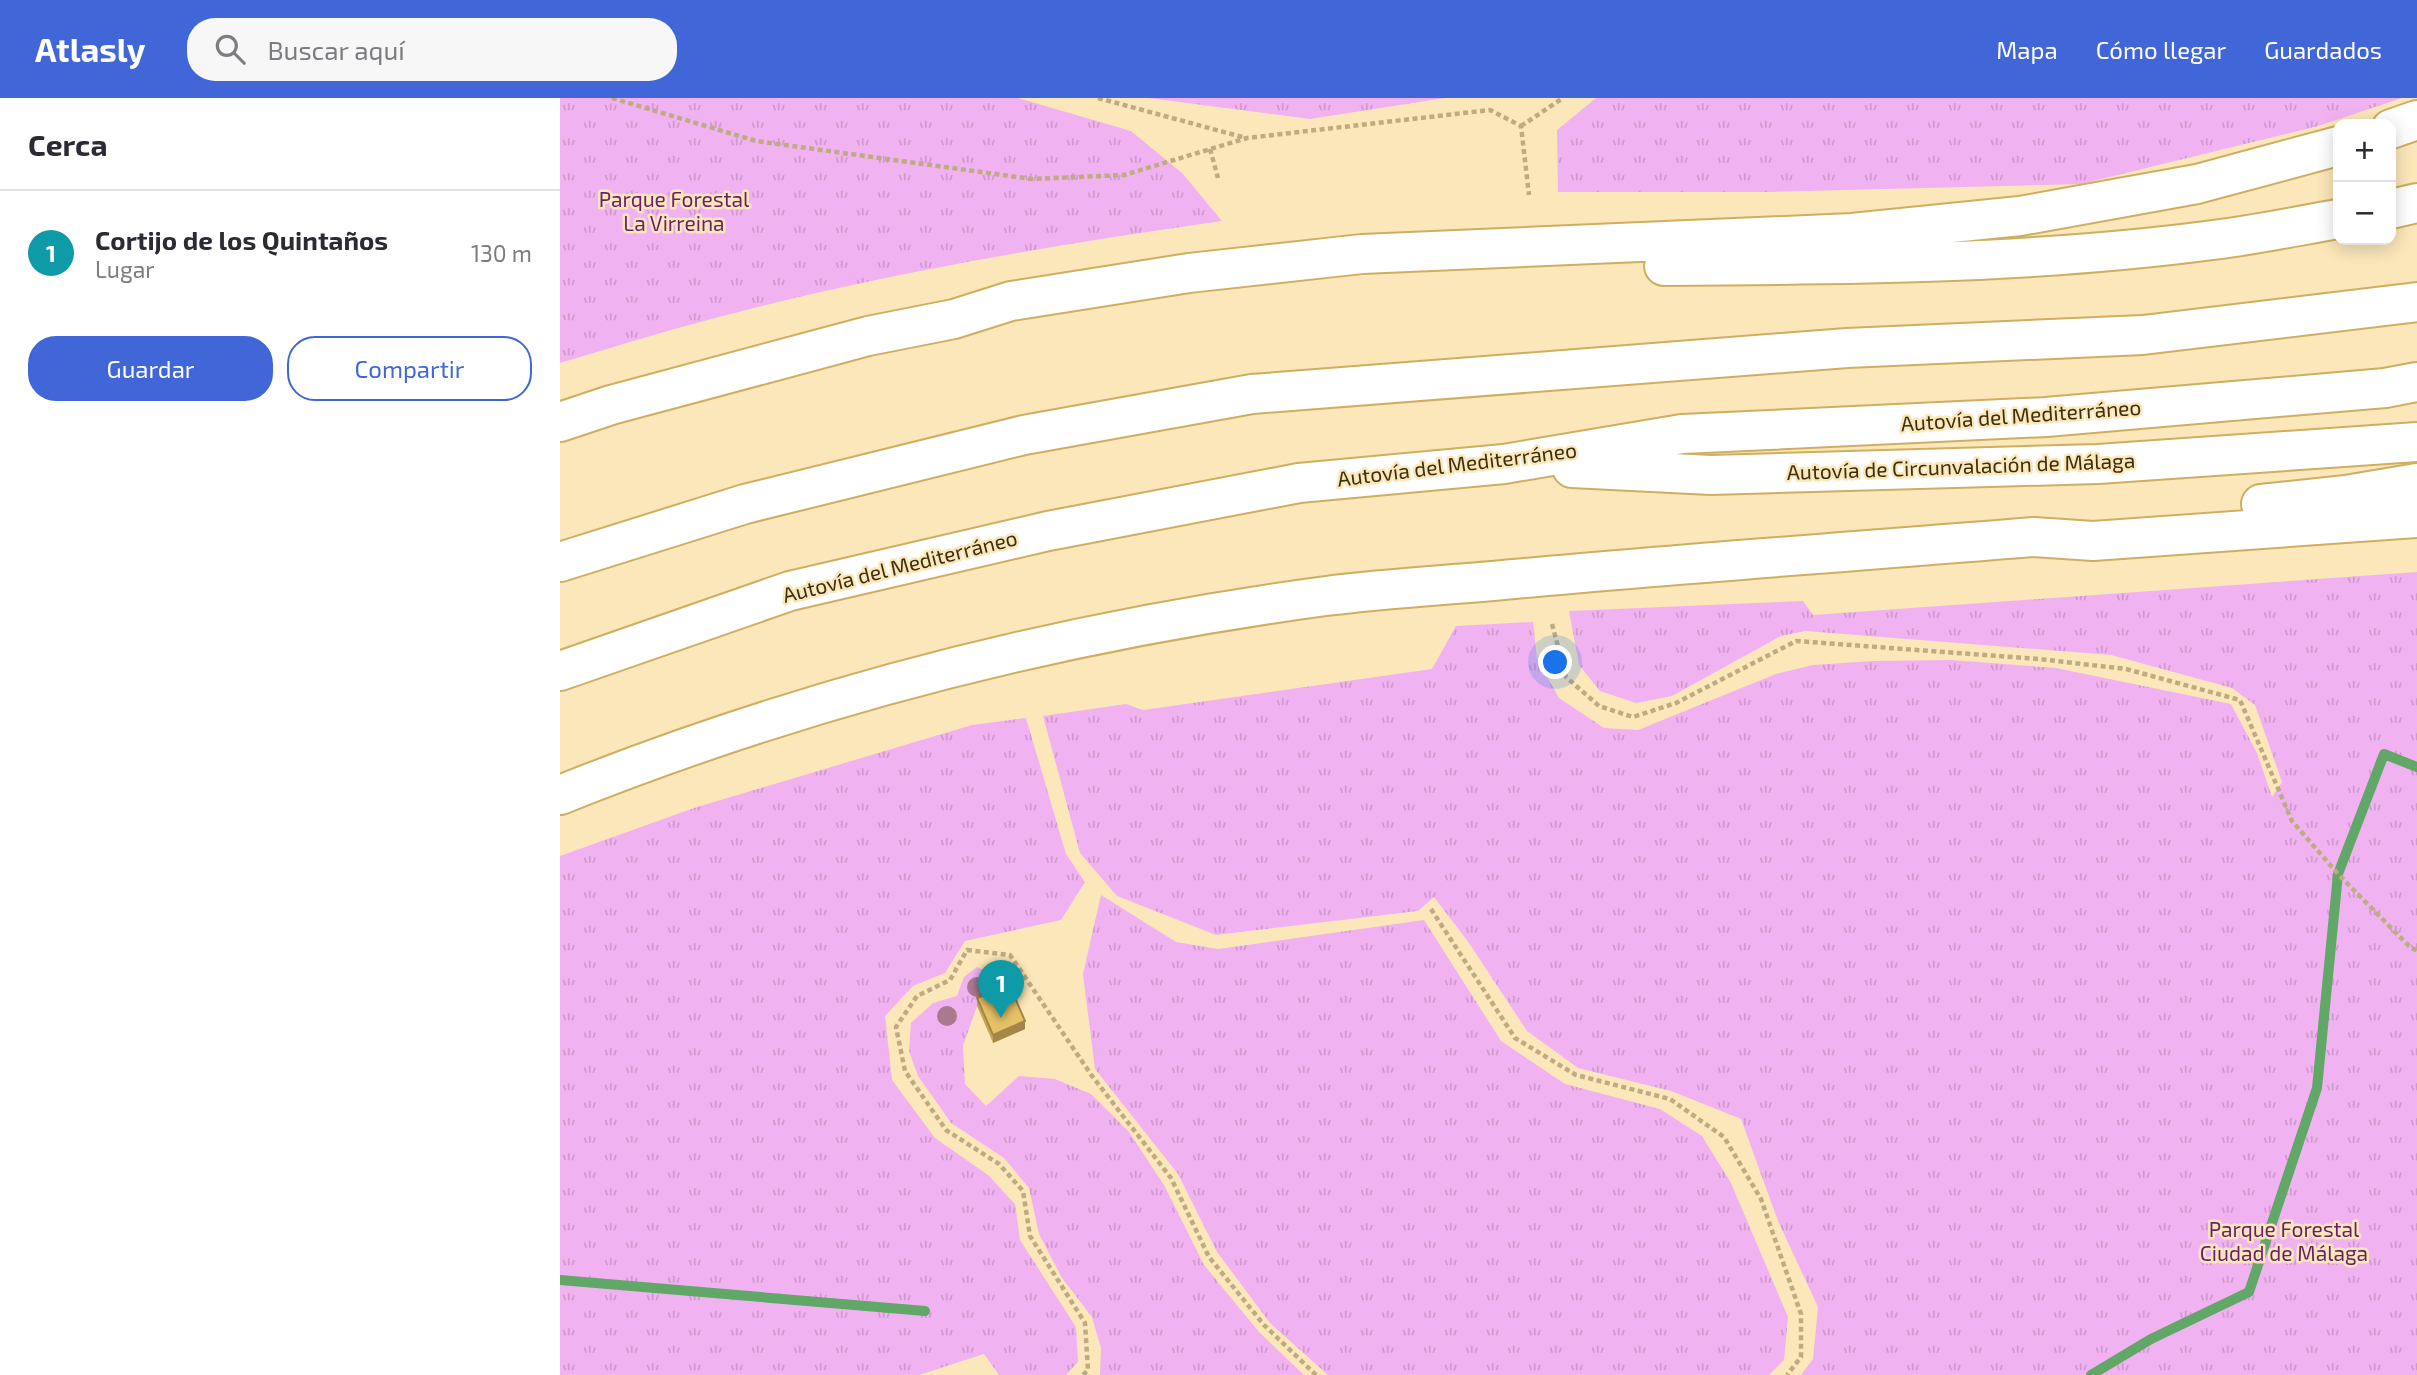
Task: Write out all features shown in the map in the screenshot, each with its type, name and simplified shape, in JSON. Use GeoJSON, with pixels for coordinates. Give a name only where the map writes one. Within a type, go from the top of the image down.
{"type":"FeatureCollection","features":[{"type":"Feature","properties":{"kind":"highway"},"geometry":{"type":"LineString","coordinates":[[2396,127],[2417,120]]}},
{"type":"Feature","properties":{"kind":"highway"},"geometry":{"type":"LineString","coordinates":[[560,422],[611,405],[868,336],[954,319],[1011,301],[1189,273],[1362,254],[1852,233],[2020,216],[2197,184],[2333,147]]}},
{"type":"Feature","properties":{"kind":"highway"},"geometry":{"type":"LineString","coordinates":[[2396,208],[2417,203]]}},
{"type":"Feature","properties":{"kind":"highway"},"geometry":{"type":"LineString","coordinates":[[954,319],[1012,316],[1190,291],[1363,274],[1574,267],[1889,265],[2080,253],[2213,240],[2333,220]]}},
{"type":"Feature","properties":{"kind":"highway"},"geometry":{"type":"LineString","coordinates":[[560,562],[745,504],[1024,435],[1252,394],[1847,348],[2143,335],[2417,302]]}},
{"type":"Feature","properties":{"kind":"highway","name":"Autovía del Mediterráneo"},"geometry":{"type":"LineString","coordinates":[[560,671],[790,592],[1048,531],[1299,483],[1504,464],[1682,434],[2046,416],[2385,388],[2417,382]]}},
{"type":"Feature","properties":{"kind":"highway","name":"Autovía de Circunvalación de Málaga"},"geometry":{"type":"LineString","coordinates":[[1504,464],[1711,475],[2098,464],[2417,442]]}},
{"type":"Feature","properties":{"kind":"highway"},"geometry":{"type":"LineString","coordinates":[[2034,537],[2094,523],[2346,495],[2417,482]]}},
{"type":"Feature","properties":{"kind":"highway"},"geometry":{"type":"LineString","coordinates":[[560,795],[641,763],[827,702],[1006,655],[1196,617],[1342,595],[2034,537],[2093,541],[2417,518]]}},
{"type":"Feature","properties":{"kind":"path"},"geometry":{"type":"LineString","coordinates":[[612,98],[756,141],[1032,179],[1124,175],[1247,138],[1490,110],[1521,125]]}},
{"type":"Feature","properties":{"kind":"path"},"geometry":{"type":"LineString","coordinates":[[1098,98],[1247,138]]}},
{"type":"Feature","properties":{"kind":"path"},"geometry":{"type":"LineString","coordinates":[[1521,125],[1563,98]]}},
{"type":"Feature","properties":{"kind":"path"},"geometry":{"type":"LineString","coordinates":[[1521,125],[1529,195]]}},
{"type":"Feature","properties":{"kind":"path"},"geometry":{"type":"LineString","coordinates":[[1210,149],[1218,178]]}},
{"type":"Feature","properties":{"kind":"path"},"geometry":{"type":"LineString","coordinates":[[1552,624],[1566,677],[1599,706],[1633,717],[1676,703],[1796,641],[2039,659],[2126,669],[2240,700],[2292,821],[2338,874],[2417,951]]}},
{"type":"Feature","properties":{"kind":"path"},"geometry":{"type":"LineString","coordinates":[[1431,909],[1515,1038],[1576,1075],[1670,1099],[1724,1137],[1761,1199],[1801,1314],[1801,1357],[1787,1375]]}},
{"type":"Feature","properties":{"kind":"path"},"geometry":{"type":"LineString","coordinates":[[1083,1375],[1088,1370],[1085,1323],[1030,1236],[1023,1191],[999,1164],[946,1130],[905,1071],[896,1027],[917,996],[950,980],[967,950],[1010,955],[1093,1076],[1171,1178],[1209,1257],[1264,1325],[1316,1375]]}},
{"type":"Feature","properties":{"kind":"green space","name":"Parque Forestal La Virreina"},"geometry":{"type":"Polygon","coordinates":[[[560,98],[1018,98],[1131,131],[1183,174],[1222,221],[1034,250],[846,286],[702,321],[560,363],[560,98]]]}},
{"type":"Feature","properties":{"kind":"green space"},"geometry":{"type":"Polygon","coordinates":[[[1148,98],[1445,98],[1310,119],[1148,98]]]}},
{"type":"Feature","properties":{"kind":"green space"},"geometry":{"type":"Polygon","coordinates":[[[1596,98],[2402,98],[2315,127],[2081,184],[1769,192],[1558,192],[1557,130],[1596,98]]]}},
{"type":"Feature","properties":{"kind":"green space","name":"Parque Forestal Ciudad de Málaga"},"geometry":{"type":"Polygon","coordinates":[[[2417,572],[2417,1375],[1801,1375],[1813,1359],[1818,1307],[1778,1221],[1741,1119],[1671,1091],[1578,1068],[1527,1031],[1469,943],[1434,897],[1418,911],[1216,935],[1117,896],[1080,853],[1043,716],[1126,704],[1143,710],[1432,669],[1456,626],[1533,622],[1537,659],[1559,698],[1604,728],[1638,730],[1776,674],[1813,665],[1951,660],[2056,668],[2231,704],[2257,753],[2272,797],[2282,782],[2255,705],[2232,688],[2111,655],[1805,631],[1781,636],[1672,696],[1636,703],[1600,691],[1579,665],[1569,611],[1803,601],[1813,615],[2417,572]]]}},
{"type":"Feature","properties":{"kind":"green space"},"geometry":{"type":"Polygon","coordinates":[[[1026,718],[1066,854],[1085,882],[1061,920],[965,941],[945,973],[913,986],[885,1016],[892,1080],[935,1138],[988,1175],[1015,1204],[1020,1240],[1076,1327],[1078,1362],[1066,1375],[999,1375],[984,1354],[919,1375],[560,1375],[560,856],[694,808],[972,725],[1026,718]]]}},
{"type":"Feature","properties":{"kind":"green space"},"geometry":{"type":"Polygon","coordinates":[[[1101,895],[1176,942],[1218,949],[1424,920],[1501,1041],[1565,1084],[1660,1109],[1702,1136],[1731,1183],[1788,1317],[1784,1360],[1769,1375],[1328,1375],[1270,1323],[1217,1252],[1178,1174],[1095,1069],[1083,974],[1101,895]]]}},
{"type":"Feature","properties":{"kind":"green space"},"geometry":{"type":"Polygon","coordinates":[[[977,967],[996,975],[1009,992],[977,1006],[963,1046],[965,1084],[986,1106],[1019,1076],[1055,1079],[1091,1094],[1129,1132],[1164,1185],[1204,1265],[1259,1332],[1304,1375],[1100,1375],[1101,1348],[1092,1317],[1062,1278],[1039,1234],[1029,1188],[1004,1158],[951,1123],[918,1076],[909,1051],[911,1023],[933,1003],[957,996],[964,977],[977,967]]]}},
{"type":"Feature","properties":{"kind":"building"},"geometry":{"type":"Polygon","coordinates":[[[1009,984],[1025,1021],[993,1035],[977,998],[1009,984]]]}},
{"type":"Feature","properties":{"kind":"waterway"},"geometry":{"type":"LineString","coordinates":[[2091,1375],[2151,1339],[2249,1292],[2317,1088],[2338,874],[2384,754],[2417,767]]}},
{"type":"Feature","properties":{"kind":"waterway"},"geometry":{"type":"LineString","coordinates":[[560,1280],[925,1311]]}},
{"type":"Feature","properties":{"kind":"place","name":"Cortijo de los Quintaños"},"geometry":{"type":"Point","coordinates":[1001,1018]}}]}
